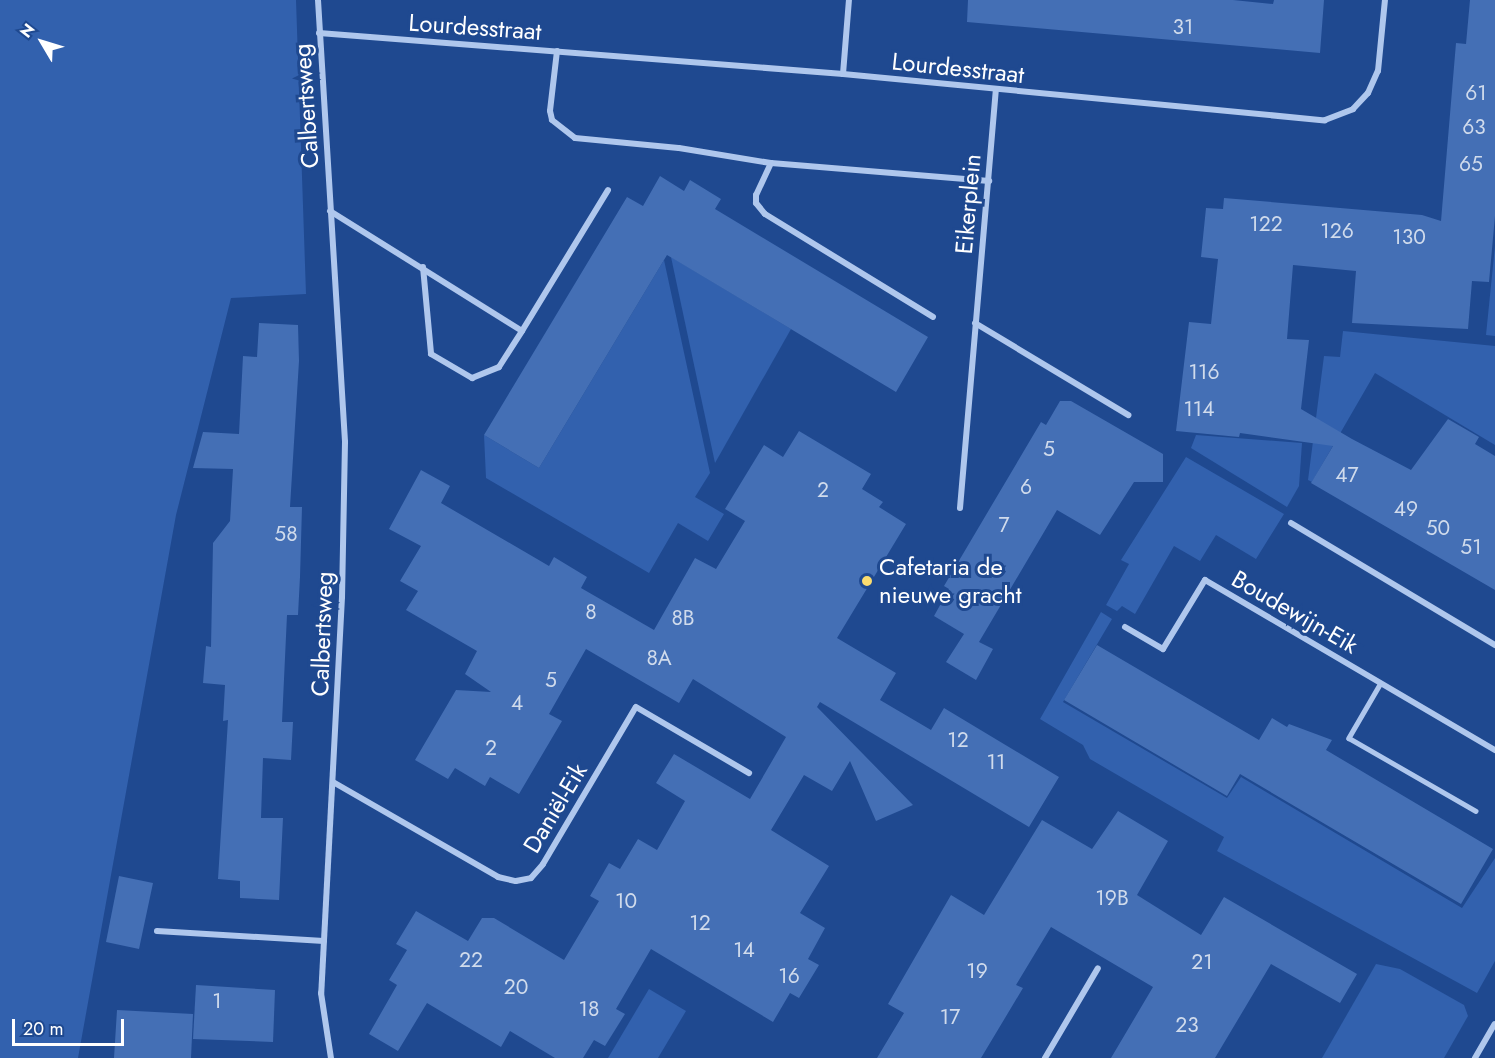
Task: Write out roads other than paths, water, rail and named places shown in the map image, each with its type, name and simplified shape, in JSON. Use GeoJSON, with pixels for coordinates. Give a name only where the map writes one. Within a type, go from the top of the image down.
{"type":"FeatureCollection","features":[{"type":"Feature","properties":{"kind":"street","name":"Calbertsweg"},"geometry":{"type":"LineString","coordinates":[[318,0],[345,442],[333,782],[321,993],[331,1058]]}},
{"type":"Feature","properties":{"kind":"street"},"geometry":{"type":"LineString","coordinates":[[843,74],[849,0]]}},
{"type":"Feature","properties":{"kind":"street","name":"Lourdesstraat"},"geometry":{"type":"LineString","coordinates":[[319,33],[843,74],[1325,120],[1353,109],[1368,93],[1378,71],[1385,0]]}},
{"type":"Feature","properties":{"kind":"street","name":"Lourdesstraat"},"geometry":{"type":"LineString","coordinates":[[557,51],[550,111],[552,120],[575,138],[679,148],[771,163],[989,181]]}},
{"type":"Feature","properties":{"kind":"street","name":"Eikerplein"},"geometry":{"type":"LineString","coordinates":[[960,508],[996,90]]}},
{"type":"Feature","properties":{"kind":"street"},"geometry":{"type":"LineString","coordinates":[[771,163],[756,195],[756,203],[765,213],[933,317]]}},
{"type":"Feature","properties":{"kind":"street"},"geometry":{"type":"LineString","coordinates":[[423,267],[431,354],[472,378],[499,367],[608,190]]}},
{"type":"Feature","properties":{"kind":"street"},"geometry":{"type":"LineString","coordinates":[[330,211],[423,267],[522,331]]}},
{"type":"Feature","properties":{"kind":"street"},"geometry":{"type":"LineString","coordinates":[[975,323],[1128,415]]}},
{"type":"Feature","properties":{"kind":"street"},"geometry":{"type":"LineString","coordinates":[[1291,523],[1495,645]]}},
{"type":"Feature","properties":{"kind":"street","name":"Boudewijn-Eik"},"geometry":{"type":"LineString","coordinates":[[1125,627],[1163,649],[1205,580],[1495,750]]}},
{"type":"Feature","properties":{"kind":"street","name":"Daniël-Eik"},"geometry":{"type":"LineString","coordinates":[[333,782],[498,877],[516,881],[531,878],[543,864],[636,707],[749,773]]}},
{"type":"Feature","properties":{"kind":"street"},"geometry":{"type":"LineString","coordinates":[[157,931],[324,941]]}},
{"type":"Feature","properties":{"kind":"street"},"geometry":{"type":"LineString","coordinates":[[1045,1058],[1098,968]]}},
{"type":"Feature","properties":{"kind":"street"},"geometry":{"type":"LineString","coordinates":[[1475,1058],[1495,1024]]}},
{"type":"Feature","properties":{"kind":"lane"},"geometry":{"type":"LineString","coordinates":[[1381,683],[1349,738],[1476,811]]}},
{"type":"Feature","properties":{"kind":"place","name":"Cafetaria de nieuwe gracht"},"geometry":{"type":"Point","coordinates":[867,581]}}]}
